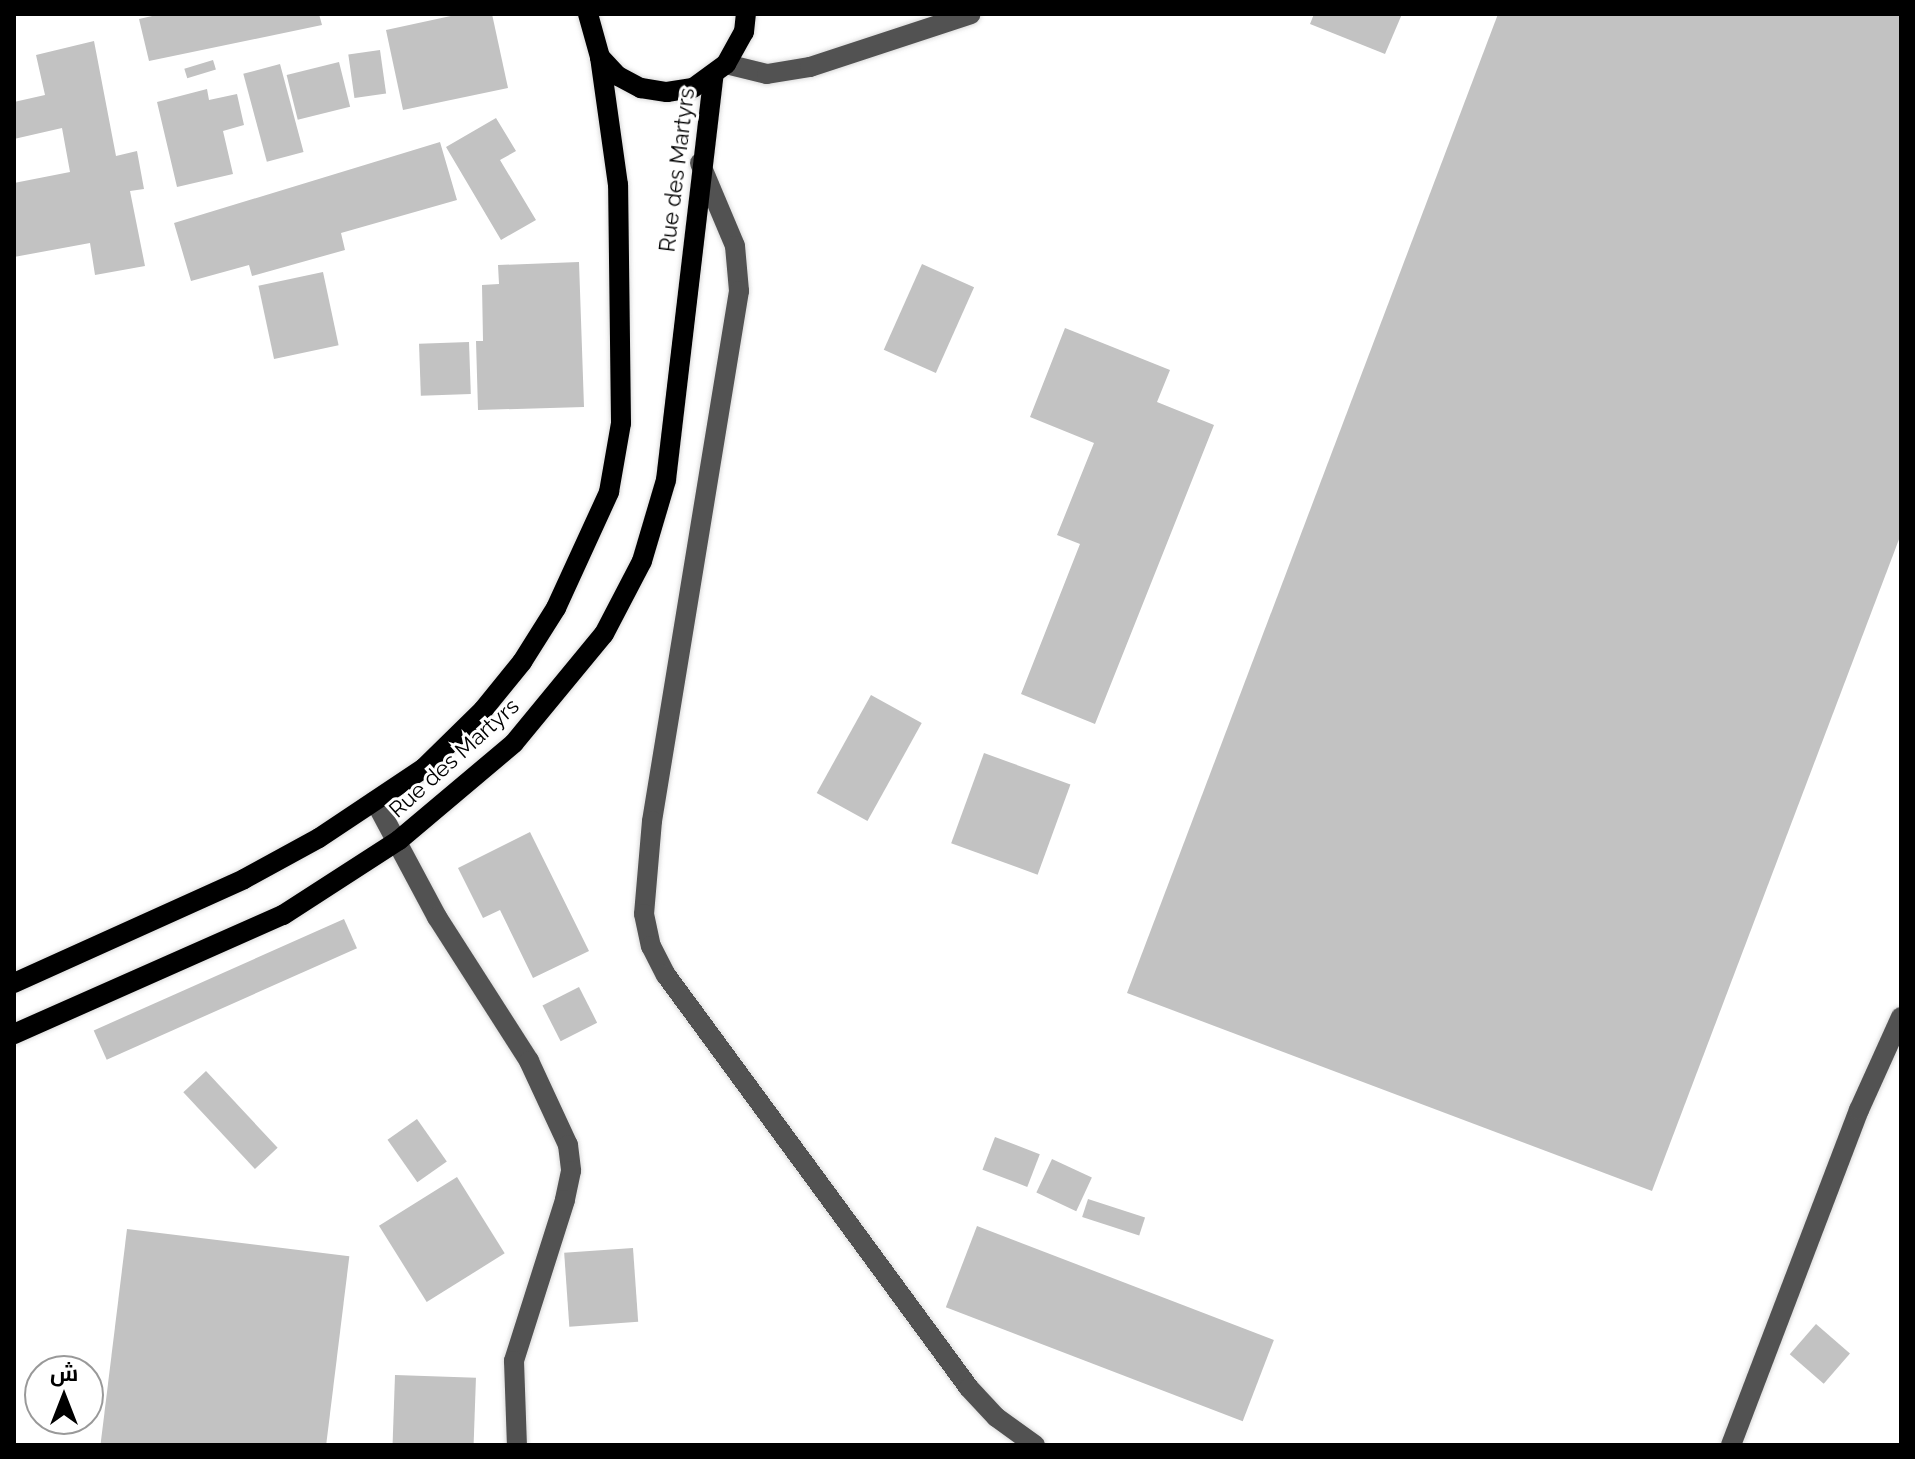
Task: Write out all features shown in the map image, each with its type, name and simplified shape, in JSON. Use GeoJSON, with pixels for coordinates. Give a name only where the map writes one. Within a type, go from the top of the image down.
{"type":"FeatureCollection","features":[{"type":"Feature","properties":{"kind":"main road","name":"Rue des Martyrs"},"geometry":{"type":"LineString","coordinates":[[14,983],[244,879],[424,768],[483,710],[522,662],[556,608],[609,492],[621,423],[620,234],[600,57],[588,14]]}},
{"type":"Feature","properties":{"kind":"main road","name":"Rue des Martyrs"},"geometry":{"type":"LineString","coordinates":[[14,1034],[283,915],[399,840],[514,743],[604,634],[637,572],[666,480],[677,417],[700,163],[719,70],[744,32],[746,14]]}},
{"type":"Feature","properties":{"kind":"main road"},"geometry":{"type":"LineString","coordinates":[[600,57],[618,76],[641,88],[667,92],[693,88],[719,70]]}},
{"type":"Feature","properties":{"kind":"street"},"geometry":{"type":"LineString","coordinates":[[719,70],[767,74],[810,67],[971,14]]}},
{"type":"Feature","properties":{"kind":"street"},"geometry":{"type":"LineString","coordinates":[[700,163],[735,246],[739,291],[652,821],[644,914],[651,946],[666,975],[969,1388],[996,1417],[1035,1445]]}},
{"type":"Feature","properties":{"kind":"street"},"geometry":{"type":"LineString","coordinates":[[375,801],[399,840],[437,917],[529,1061],[568,1145],[571,1171],[565,1200],[514,1361],[517,1445]]}},
{"type":"Feature","properties":{"kind":"street"},"geometry":{"type":"LineString","coordinates":[[1731,1445],[1847,1140],[1901,1017]]}},
{"type":"Feature","properties":{"kind":"building"},"geometry":{"type":"Polygon","coordinates":[[[161,14],[319,14],[322,25],[149,61],[139,19],[161,14]]]}},
{"type":"Feature","properties":{"kind":"building"},"geometry":{"type":"Polygon","coordinates":[[[460,14],[492,14],[508,88],[403,110],[386,30],[460,14]]]}},
{"type":"Feature","properties":{"kind":"building"},"geometry":{"type":"Polygon","coordinates":[[[1314,14],[1402,14],[1385,54],[1310,24],[1314,14]]]}},
{"type":"Feature","properties":{"kind":"building"},"geometry":{"type":"Polygon","coordinates":[[[1498,14],[1901,14],[1901,534],[1652,1191],[1127,993],[1498,14]]]}},
{"type":"Feature","properties":{"kind":"building"},"geometry":{"type":"Polygon","coordinates":[[[94,41],[116,156],[137,151],[144,189],[130,191],[145,266],[95,275],[90,243],[14,257],[14,183],[70,172],[62,128],[14,139],[14,102],[45,95],[36,55],[94,41]]]}},
{"type":"Feature","properties":{"kind":"building"},"geometry":{"type":"Polygon","coordinates":[[[380,50],[386,94],[354,98],[348,54],[380,50]]]}},
{"type":"Feature","properties":{"kind":"building"},"geometry":{"type":"Polygon","coordinates":[[[213,60],[216,70],[187,78],[184,69],[213,60]]]}},
{"type":"Feature","properties":{"kind":"building"},"geometry":{"type":"Polygon","coordinates":[[[339,62],[350,107],[298,120],[287,75],[339,62]]]}},
{"type":"Feature","properties":{"kind":"building"},"geometry":{"type":"Polygon","coordinates":[[[280,64],[304,152],[267,162],[243,74],[280,64]]]}},
{"type":"Feature","properties":{"kind":"building"},"geometry":{"type":"Polygon","coordinates":[[[207,89],[209,100],[237,94],[244,125],[223,131],[233,174],[177,187],[157,102],[207,89]]]}},
{"type":"Feature","properties":{"kind":"building"},"geometry":{"type":"Polygon","coordinates":[[[496,118],[516,151],[500,160],[536,220],[501,240],[446,147],[496,118]]]}},
{"type":"Feature","properties":{"kind":"building"},"geometry":{"type":"Polygon","coordinates":[[[440,142],[457,200],[341,233],[345,250],[252,276],[249,265],[191,281],[174,223],[440,142]]]}},
{"type":"Feature","properties":{"kind":"building"},"geometry":{"type":"Polygon","coordinates":[[[579,262],[584,407],[478,410],[476,341],[483,341],[482,285],[499,284],[498,265],[579,262]]]}},
{"type":"Feature","properties":{"kind":"building"},"geometry":{"type":"Polygon","coordinates":[[[922,264],[974,287],[936,373],[884,350],[922,264]]]}},
{"type":"Feature","properties":{"kind":"building"},"geometry":{"type":"Polygon","coordinates":[[[323,272],[339,345],[274,359],[258,286],[323,272]]]}},
{"type":"Feature","properties":{"kind":"building"},"geometry":{"type":"Polygon","coordinates":[[[1065,328],[1170,370],[1157,402],[1214,425],[1095,724],[1021,694],[1080,544],[1057,535],[1094,443],[1030,417],[1065,328]]]}},
{"type":"Feature","properties":{"kind":"building"},"geometry":{"type":"Polygon","coordinates":[[[469,342],[471,394],[421,396],[419,344],[469,342]]]}},
{"type":"Feature","properties":{"kind":"building"},"geometry":{"type":"Polygon","coordinates":[[[871,695],[922,723],[867,821],[817,793],[871,695]]]}},
{"type":"Feature","properties":{"kind":"building"},"geometry":{"type":"Polygon","coordinates":[[[984,753],[1070,784],[1038,875],[951,843],[984,753]]]}},
{"type":"Feature","properties":{"kind":"building"},"geometry":{"type":"Polygon","coordinates":[[[530,832],[589,951],[533,978],[500,910],[483,918],[458,868],[530,832]]]}},
{"type":"Feature","properties":{"kind":"building"},"geometry":{"type":"Polygon","coordinates":[[[344,919],[357,948],[107,1060],[94,1030],[344,919]]]}},
{"type":"Feature","properties":{"kind":"building"},"geometry":{"type":"Polygon","coordinates":[[[579,987],[597,1023],[561,1041],[542,1006],[579,987]]]}},
{"type":"Feature","properties":{"kind":"building"},"geometry":{"type":"Polygon","coordinates":[[[206,1071],[278,1148],[255,1169],[183,1092],[206,1071]]]}},
{"type":"Feature","properties":{"kind":"building"},"geometry":{"type":"Polygon","coordinates":[[[417,1119],[447,1162],[417,1182],[388,1140],[417,1119]]]}},
{"type":"Feature","properties":{"kind":"building"},"geometry":{"type":"Polygon","coordinates":[[[995,1137],[1040,1154],[1027,1187],[982,1170],[995,1137]]]}},
{"type":"Feature","properties":{"kind":"building"},"geometry":{"type":"Polygon","coordinates":[[[1052,1159],[1092,1178],[1076,1211],[1036,1193],[1052,1159]]]}},
{"type":"Feature","properties":{"kind":"building"},"geometry":{"type":"Polygon","coordinates":[[[457,1177],[505,1253],[427,1302],[379,1226],[457,1177]]]}},
{"type":"Feature","properties":{"kind":"building"},"geometry":{"type":"Polygon","coordinates":[[[1088,1199],[1145,1218],[1139,1236],[1082,1217],[1088,1199]]]}},
{"type":"Feature","properties":{"kind":"building"},"geometry":{"type":"Polygon","coordinates":[[[977,1226],[1274,1340],[1243,1421],[946,1307],[977,1226]]]}},
{"type":"Feature","properties":{"kind":"building"},"geometry":{"type":"Polygon","coordinates":[[[127,1229],[349,1256],[326,1445],[100,1445],[127,1229]]]}},
{"type":"Feature","properties":{"kind":"building"},"geometry":{"type":"Polygon","coordinates":[[[633,1248],[638,1322],[569,1327],[564,1253],[633,1248]]]}},
{"type":"Feature","properties":{"kind":"building"},"geometry":{"type":"Polygon","coordinates":[[[1816,1324],[1850,1354],[1824,1384],[1790,1354],[1816,1324]]]}},
{"type":"Feature","properties":{"kind":"building"},"geometry":{"type":"Polygon","coordinates":[[[395,1375],[476,1378],[474,1445],[393,1445],[395,1375]]]}}]}
